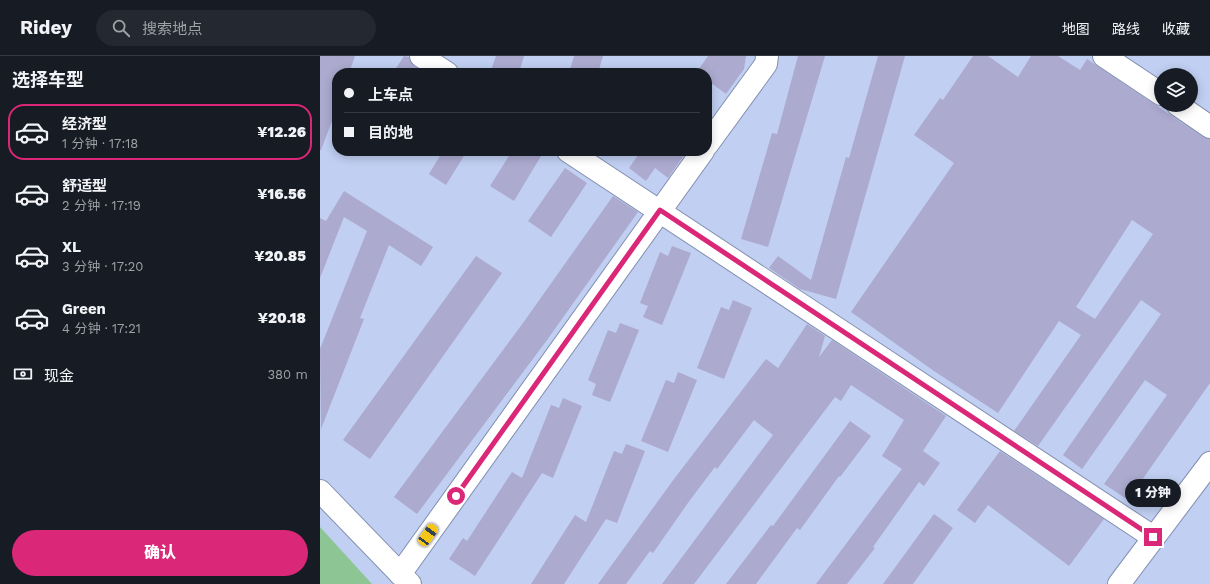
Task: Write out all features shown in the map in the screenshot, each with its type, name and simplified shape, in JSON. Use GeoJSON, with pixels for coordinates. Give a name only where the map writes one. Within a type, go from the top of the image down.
{"type":"FeatureCollection","features":[{"type":"Feature","properties":{"kind":"street"},"geometry":{"type":"LineString","coordinates":[[421,56],[439,68]]}},
{"type":"Feature","properties":{"kind":"street"},"geometry":{"type":"LineString","coordinates":[[712,138],[766,64],[768,56]]}},
{"type":"Feature","properties":{"kind":"street"},"geometry":{"type":"LineString","coordinates":[[1104,56],[1128,63],[1154,87]]}},
{"type":"Feature","properties":{"kind":"street"},"geometry":{"type":"LineString","coordinates":[[1188,112],[1210,127]]}},
{"type":"Feature","properties":{"kind":"street"},"geometry":{"type":"LineString","coordinates":[[576,156],[660,210],[1153,537]]}},
{"type":"Feature","properties":{"kind":"street"},"geometry":{"type":"LineString","coordinates":[[320,491],[405,579],[660,210],[699,156]]}},
{"type":"Feature","properties":{"kind":"street"},"geometry":{"type":"LineString","coordinates":[[1119,584],[1210,463]]}},
{"type":"Feature","properties":{"kind":"shaded area"},"geometry":{"type":"Polygon","coordinates":[[[320,527],[372,584],[320,584],[320,527]]]}},
{"type":"Feature","properties":{"kind":"building"},"geometry":{"type":"Polygon","coordinates":[[[320,56],[355,56],[351,68],[332,68],[332,121],[320,150],[320,56]]]}},
{"type":"Feature","properties":{"kind":"building"},"geometry":{"type":"Polygon","coordinates":[[[404,56],[409,57],[417,68],[396,68],[404,56]]]}},
{"type":"Feature","properties":{"kind":"building"},"geometry":{"type":"Polygon","coordinates":[[[496,56],[524,56],[520,68],[492,68],[496,56]]]}},
{"type":"Feature","properties":{"kind":"building"},"geometry":{"type":"Polygon","coordinates":[[[574,56],[603,56],[599,68],[570,68],[574,56]]]}},
{"type":"Feature","properties":{"kind":"building"},"geometry":{"type":"Polygon","coordinates":[[[708,56],[746,56],[744,69],[726,94],[712,84],[712,68],[700,68],[708,56]]]}},
{"type":"Feature","properties":{"kind":"building"},"geometry":{"type":"Polygon","coordinates":[[[798,56],[825,56],[768,247],[741,239],[772,133],[777,134],[798,56]]]}},
{"type":"Feature","properties":{"kind":"building"},"geometry":{"type":"Polygon","coordinates":[[[878,56],[905,56],[836,299],[800,289],[769,268],[778,256],[811,280],[846,157],[849,158],[878,56]]]}},
{"type":"Feature","properties":{"kind":"building"},"geometry":{"type":"Polygon","coordinates":[[[973,56],[988,56],[1018,77],[1031,56],[1058,56],[1080,70],[1087,59],[1154,104],[1154,112],[1166,112],[1203,137],[1210,139],[1210,383],[1128,500],[1104,484],[1167,395],[1145,380],[1082,469],[1063,455],[1161,314],[1141,300],[1038,446],[1014,431],[1081,335],[1059,321],[998,413],[934,371],[851,312],[954,163],[914,135],[940,98],[943,100],[973,56]],[[1132,220],[1076,307],[1095,319],[1153,234],[1132,220]]]}},
{"type":"Feature","properties":{"kind":"building"},"geometry":{"type":"Polygon","coordinates":[[[440,156],[464,156],[446,185],[429,174],[440,156]]]}},
{"type":"Feature","properties":{"kind":"building"},"geometry":{"type":"Polygon","coordinates":[[[509,156],[541,156],[514,201],[490,186],[509,156]]]}},
{"type":"Feature","properties":{"kind":"building"},"geometry":{"type":"Polygon","coordinates":[[[637,156],[683,156],[668,178],[655,168],[646,181],[629,168],[637,156]]]}},
{"type":"Feature","properties":{"kind":"building"},"geometry":{"type":"Polygon","coordinates":[[[565,168],[587,183],[551,237],[528,221],[565,168]]]}},
{"type":"Feature","properties":{"kind":"building"},"geometry":{"type":"Polygon","coordinates":[[[344,191],[433,247],[421,266],[389,245],[360,318],[364,319],[321,429],[320,349],[367,231],[344,217],[320,278],[320,218],[326,221],[344,191]]]}},
{"type":"Feature","properties":{"kind":"building"},"geometry":{"type":"Polygon","coordinates":[[[613,196],[638,212],[547,340],[417,514],[394,497],[523,323],[613,196]]]}},
{"type":"Feature","properties":{"kind":"building"},"geometry":{"type":"Polygon","coordinates":[[[672,246],[691,253],[662,325],[643,317],[648,306],[640,303],[660,252],[668,256],[672,246]]]}},
{"type":"Feature","properties":{"kind":"building"},"geometry":{"type":"Polygon","coordinates":[[[476,256],[502,273],[370,459],[343,440],[476,256]]]}},
{"type":"Feature","properties":{"kind":"building"},"geometry":{"type":"Polygon","coordinates":[[[733,300],[752,308],[724,379],[697,368],[721,307],[729,310],[733,300]]]}},
{"type":"Feature","properties":{"kind":"building"},"geometry":{"type":"Polygon","coordinates":[[[620,323],[639,330],[610,402],[592,395],[596,384],[588,380],[608,330],[616,333],[620,323]]]}},
{"type":"Feature","properties":{"kind":"building"},"geometry":{"type":"Polygon","coordinates":[[[807,324],[825,336],[819,357],[832,340],[946,416],[923,451],[940,463],[924,486],[919,482],[873,547],[875,548],[847,584],[816,584],[902,469],[882,456],[904,420],[851,385],[841,401],[835,397],[694,584],[662,584],[773,435],[754,420],[717,469],[715,467],[653,553],[650,551],[626,584],[598,584],[674,479],[766,359],[778,368],[807,324]]]}},
{"type":"Feature","properties":{"kind":"building"},"geometry":{"type":"Polygon","coordinates":[[[678,372],[697,380],[668,452],[641,441],[666,380],[674,383],[678,372]]]}},
{"type":"Feature","properties":{"kind":"building"},"geometry":{"type":"Polygon","coordinates":[[[563,398],[582,406],[553,478],[542,473],[475,576],[449,559],[463,538],[467,541],[512,472],[522,478],[551,405],[559,408],[563,398]]]}},
{"type":"Feature","properties":{"kind":"building"},"geometry":{"type":"Polygon","coordinates":[[[850,421],[871,436],[840,477],[839,476],[800,530],[797,528],[756,584],[726,584],[771,525],[773,526],[850,421]]]}},
{"type":"Feature","properties":{"kind":"building"},"geometry":{"type":"Polygon","coordinates":[[[626,444],[645,451],[617,523],[606,519],[564,584],[531,584],[575,515],[586,522],[614,451],[622,454],[626,444]]]}},
{"type":"Feature","properties":{"kind":"building"},"geometry":{"type":"Polygon","coordinates":[[[1000,451],[1104,519],[1069,566],[988,505],[975,523],[957,510],[1000,451]]]}},
{"type":"Feature","properties":{"kind":"building"},"geometry":{"type":"Polygon","coordinates":[[[934,514],[953,528],[913,584],[883,584],[934,514]]]}},
{"type":"Feature","properties":{"kind":"route"},"geometry":{"type":"LineString","coordinates":[[456,496],[660,210],[1153,537]]}}]}
